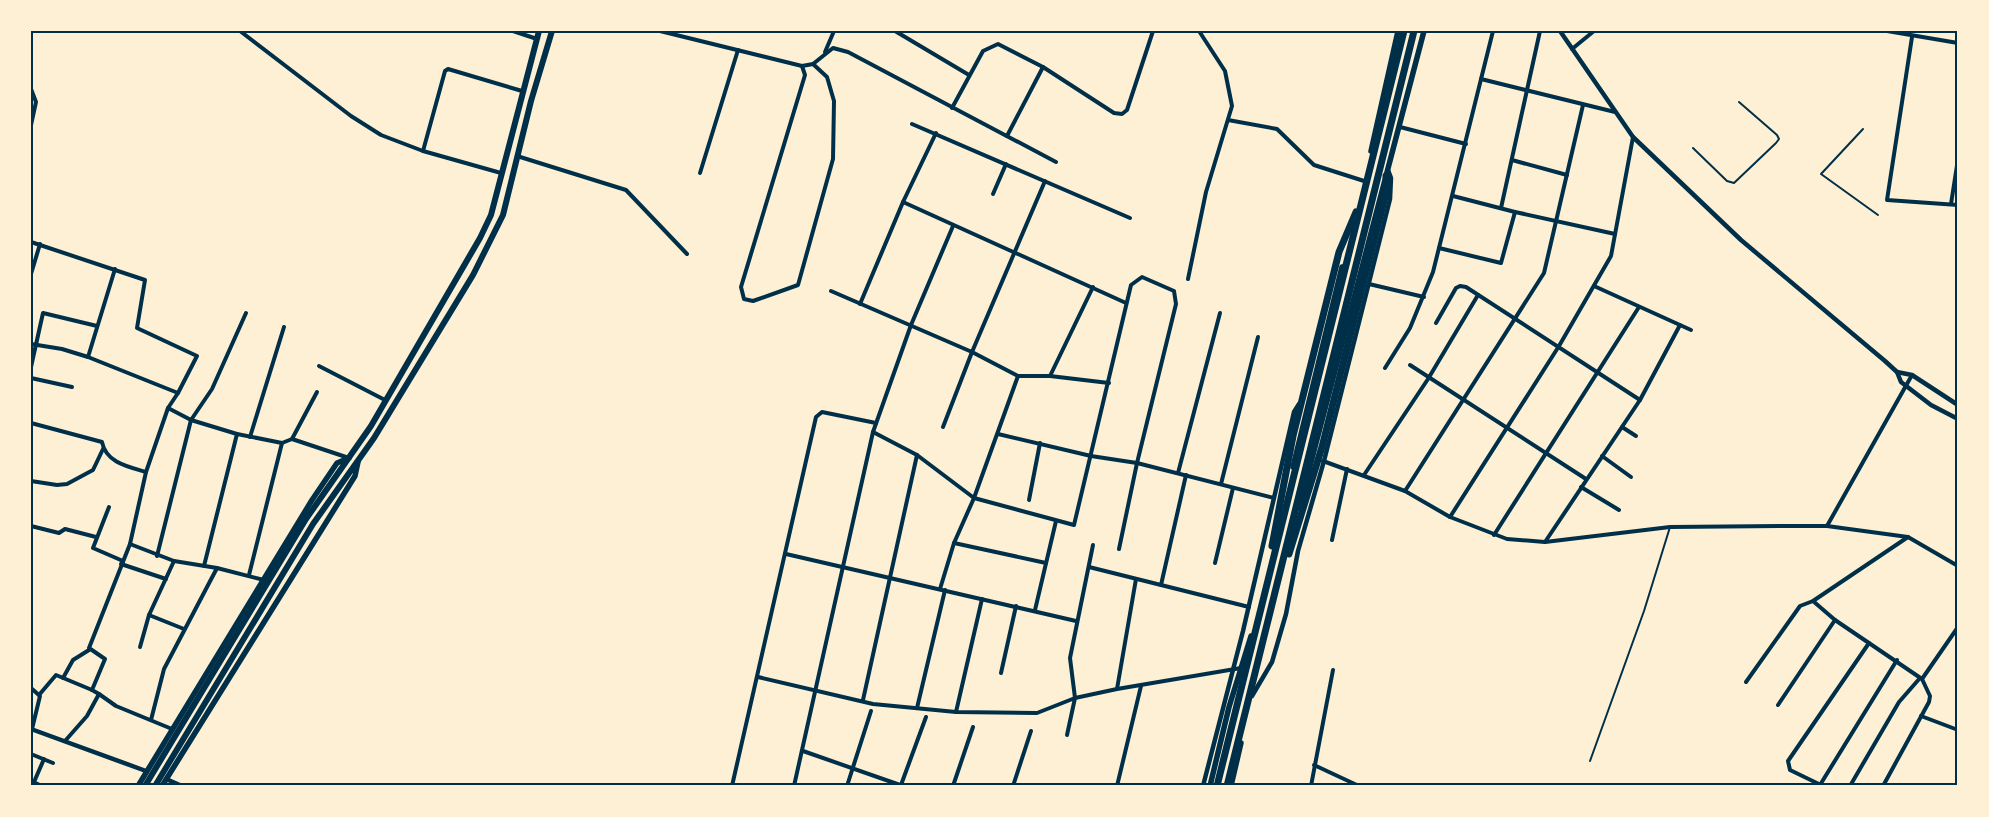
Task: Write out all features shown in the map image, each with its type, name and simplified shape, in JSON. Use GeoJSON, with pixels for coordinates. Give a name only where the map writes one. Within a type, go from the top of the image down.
{"type":"FeatureCollection","features":[{"type":"Feature","properties":{"kind":"highway"},"geometry":{"type":"LineString","coordinates":[[145,786],[306,519],[349,458],[385,400],[480,238],[490,215],[539,31]]}},
{"type":"Feature","properties":{"kind":"highway"},"geometry":{"type":"LineString","coordinates":[[155,786],[314,524],[358,462],[473,274],[502,215],[531,101],[552,31]]}},
{"type":"Feature","properties":{"kind":"highway"},"geometry":{"type":"LineString","coordinates":[[1217,786],[1404,31]]}},
{"type":"Feature","properties":{"kind":"highway"},"geometry":{"type":"LineString","coordinates":[[1227,786],[1414,31]]}},
{"type":"Feature","properties":{"kind":"highway"},"geometry":{"type":"LineString","coordinates":[[1266,631],[1322,447],[1387,189],[1387,173]]}},
{"type":"Feature","properties":{"kind":"highway"},"geometry":{"type":"LineString","coordinates":[[1256,628],[1293,436],[1339,252],[1359,205]]}},
{"type":"Feature","properties":{"kind":"main road"},"geometry":{"type":"LineString","coordinates":[[1210,786],[1241,668],[1259,609],[1311,386],[1359,205],[1398,31]]}},
{"type":"Feature","properties":{"kind":"main road"},"geometry":{"type":"LineString","coordinates":[[1231,786],[1288,548],[1313,459],[1424,31]]}},
{"type":"Feature","properties":{"kind":"main road"},"geometry":{"type":"LineString","coordinates":[[138,786],[337,463],[349,458]]}},
{"type":"Feature","properties":{"kind":"main road"},"geometry":{"type":"LineString","coordinates":[[162,786],[355,476],[358,462]]}},
{"type":"Feature","properties":{"kind":"main road"},"geometry":{"type":"LineString","coordinates":[[177,722],[195,732]]}},
{"type":"Feature","properties":{"kind":"street"},"geometry":{"type":"LineString","coordinates":[[240,31],[358,120],[381,135],[423,152],[500,173]]}},
{"type":"Feature","properties":{"kind":"street"},"geometry":{"type":"LineString","coordinates":[[513,31],[537,39]]}},
{"type":"Feature","properties":{"kind":"street"},"geometry":{"type":"LineString","coordinates":[[660,31],[802,66],[812,64],[833,48],[848,52],[1056,162]]}},
{"type":"Feature","properties":{"kind":"street"},"geometry":{"type":"LineString","coordinates":[[825,53],[834,31]]}},
{"type":"Feature","properties":{"kind":"street"},"geometry":{"type":"LineString","coordinates":[[895,31],[969,75]]}},
{"type":"Feature","properties":{"kind":"street"},"geometry":{"type":"LineString","coordinates":[[952,108],[983,51],[998,44],[1043,67],[1114,113],[1122,114],[1127,110],[1153,31]]}},
{"type":"Feature","properties":{"kind":"street"},"geometry":{"type":"LineString","coordinates":[[1188,278],[1206,192],[1232,106],[1225,71],[1199,31]]}},
{"type":"Feature","properties":{"kind":"street"},"geometry":{"type":"LineString","coordinates":[[1384,368],[1410,328],[1424,297],[1453,196],[1493,31]]}},
{"type":"Feature","properties":{"kind":"street"},"geometry":{"type":"LineString","coordinates":[[1501,208],[1540,31]]}},
{"type":"Feature","properties":{"kind":"street"},"geometry":{"type":"LineString","coordinates":[[1560,31],[1633,138],[1741,240],[1897,372],[1901,382],[1931,405],[1958,419]]}},
{"type":"Feature","properties":{"kind":"street"},"geometry":{"type":"LineString","coordinates":[[1572,49],[1594,31]]}},
{"type":"Feature","properties":{"kind":"street"},"geometry":{"type":"LineString","coordinates":[[1887,31],[1912,37],[1958,43]]}},
{"type":"Feature","properties":{"kind":"street"},"geometry":{"type":"LineString","coordinates":[[1912,37],[1887,200],[1958,205]]}},
{"type":"Feature","properties":{"kind":"street"},"geometry":{"type":"LineString","coordinates":[[700,173],[738,50]]}},
{"type":"Feature","properties":{"kind":"street"},"geometry":{"type":"LineString","coordinates":[[802,66],[805,75],[741,287],[744,299],[753,301],[798,285],[833,159],[834,101],[827,77],[812,64]]}},
{"type":"Feature","properties":{"kind":"street"},"geometry":{"type":"LineString","coordinates":[[1007,136],[1043,67]]}},
{"type":"Feature","properties":{"kind":"street"},"geometry":{"type":"LineString","coordinates":[[423,152],[445,71],[448,69],[522,91]]}},
{"type":"Feature","properties":{"kind":"street"},"geometry":{"type":"LineString","coordinates":[[1482,79],[1615,112]]}},
{"type":"Feature","properties":{"kind":"street"},"geometry":{"type":"LineString","coordinates":[[31,90],[33,102],[31,125]]}},
{"type":"Feature","properties":{"kind":"street"},"geometry":{"type":"LineString","coordinates":[[1405,491],[1544,273],[1583,105]]}},
{"type":"Feature","properties":{"kind":"street"},"geometry":{"type":"LineString","coordinates":[[1228,120],[1277,129],[1314,165],[1364,181]]}},
{"type":"Feature","properties":{"kind":"street"},"geometry":{"type":"LineString","coordinates":[[912,124],[1130,218]]}},
{"type":"Feature","properties":{"kind":"street"},"geometry":{"type":"LineString","coordinates":[[1400,127],[1466,144]]}},
{"type":"Feature","properties":{"kind":"street"},"geometry":{"type":"LineString","coordinates":[[860,304],[903,202],[936,133]]}},
{"type":"Feature","properties":{"kind":"street"},"geometry":{"type":"LineString","coordinates":[[1450,517],[1559,346],[1611,256],[1633,138]]}},
{"type":"Feature","properties":{"kind":"street"},"geometry":{"type":"LineString","coordinates":[[517,156],[626,190],[687,254]]}},
{"type":"Feature","properties":{"kind":"street"},"geometry":{"type":"LineString","coordinates":[[1951,204],[1958,159]]}},
{"type":"Feature","properties":{"kind":"street"},"geometry":{"type":"LineString","coordinates":[[1512,160],[1566,175]]}},
{"type":"Feature","properties":{"kind":"street"},"geometry":{"type":"LineString","coordinates":[[993,194],[1006,164]]}},
{"type":"Feature","properties":{"kind":"street"},"geometry":{"type":"LineString","coordinates":[[1252,696],[1272,662],[1286,614],[1298,551],[1324,461],[1391,192],[1391,178],[1387,173]]}},
{"type":"Feature","properties":{"kind":"street"},"geometry":{"type":"LineString","coordinates":[[943,427],[972,352],[1045,181]]}},
{"type":"Feature","properties":{"kind":"street"},"geometry":{"type":"LineString","coordinates":[[1453,196],[1615,234]]}},
{"type":"Feature","properties":{"kind":"street"},"geometry":{"type":"LineString","coordinates":[[903,202],[1126,303]]}},
{"type":"Feature","properties":{"kind":"street"},"geometry":{"type":"LineString","coordinates":[[1439,248],[1501,263],[1515,212]]}},
{"type":"Feature","properties":{"kind":"street"},"geometry":{"type":"LineString","coordinates":[[794,786],[873,432],[911,325],[953,226]]}},
{"type":"Feature","properties":{"kind":"street"},"geometry":{"type":"LineString","coordinates":[[31,242],[145,280],[137,328],[197,356],[168,408],[146,472],[130,544],[89,650],[73,660],[63,678]]}},
{"type":"Feature","properties":{"kind":"street"},"geometry":{"type":"LineString","coordinates":[[31,274],[40,244]]}},
{"type":"Feature","properties":{"kind":"street"},"geometry":{"type":"LineString","coordinates":[[88,356],[115,269]]}},
{"type":"Feature","properties":{"kind":"street"},"geometry":{"type":"LineString","coordinates":[[873,432],[917,455],[974,498],[1074,525],[1131,285],[1142,278],[1174,290],[1176,304],[1137,463],[1119,549]]}},
{"type":"Feature","properties":{"kind":"street"},"geometry":{"type":"LineString","coordinates":[[1369,284],[1424,297]]}},
{"type":"Feature","properties":{"kind":"street"},"geometry":{"type":"LineString","coordinates":[[1436,322],[1456,288],[1460,286],[1466,287],[1640,400]]}},
{"type":"Feature","properties":{"kind":"street"},"geometry":{"type":"LineString","coordinates":[[1594,286],[1691,330]]}},
{"type":"Feature","properties":{"kind":"street"},"geometry":{"type":"LineString","coordinates":[[1050,376],[1092,287]]}},
{"type":"Feature","properties":{"kind":"street"},"geometry":{"type":"LineString","coordinates":[[831,291],[972,352],[1018,376],[1050,376],[1109,383]]}},
{"type":"Feature","properties":{"kind":"street"},"geometry":{"type":"LineString","coordinates":[[1364,475],[1428,379],[1478,295]]}},
{"type":"Feature","properties":{"kind":"street"},"geometry":{"type":"LineString","coordinates":[[1494,535],[1639,307]]}},
{"type":"Feature","properties":{"kind":"street"},"geometry":{"type":"LineString","coordinates":[[31,367],[33,345],[44,312],[97,326]]}},
{"type":"Feature","properties":{"kind":"street"},"geometry":{"type":"LineString","coordinates":[[157,556],[191,420],[212,389],[246,313]]}},
{"type":"Feature","properties":{"kind":"street"},"geometry":{"type":"LineString","coordinates":[[1178,472],[1220,313]]}},
{"type":"Feature","properties":{"kind":"street"},"geometry":{"type":"LineString","coordinates":[[1545,542],[1640,400],[1680,325]]}},
{"type":"Feature","properties":{"kind":"street"},"geometry":{"type":"LineString","coordinates":[[250,437],[284,327]]}},
{"type":"Feature","properties":{"kind":"street"},"geometry":{"type":"LineString","coordinates":[[1221,484],[1258,337]]}},
{"type":"Feature","properties":{"kind":"street"},"geometry":{"type":"LineString","coordinates":[[33,345],[62,349],[88,356],[178,393]]}},
{"type":"Feature","properties":{"kind":"street"},"geometry":{"type":"LineString","coordinates":[[318,366],[385,400]]}},
{"type":"Feature","properties":{"kind":"street"},"geometry":{"type":"LineString","coordinates":[[1410,366],[1586,479]]}},
{"type":"Feature","properties":{"kind":"street"},"geometry":{"type":"LineString","coordinates":[[1897,372],[1912,375],[1958,405]]}},
{"type":"Feature","properties":{"kind":"street"},"geometry":{"type":"LineString","coordinates":[[1827,526],[1912,375]]}},
{"type":"Feature","properties":{"kind":"street"},"geometry":{"type":"LineString","coordinates":[[917,708],[954,543],[974,498],[1018,376]]}},
{"type":"Feature","properties":{"kind":"street"},"geometry":{"type":"LineString","coordinates":[[31,378],[72,387]]}},
{"type":"Feature","properties":{"kind":"street"},"geometry":{"type":"LineString","coordinates":[[1203,786],[1249,606],[1294,412],[1311,386]]}},
{"type":"Feature","properties":{"kind":"street"},"geometry":{"type":"LineString","coordinates":[[292,440],[317,392]]}},
{"type":"Feature","properties":{"kind":"street"},"geometry":{"type":"LineString","coordinates":[[168,408],[191,420],[237,434],[282,443],[292,440],[349,458]]}},
{"type":"Feature","properties":{"kind":"street"},"geometry":{"type":"LineString","coordinates":[[732,786],[816,417],[822,412],[876,423]]}},
{"type":"Feature","properties":{"kind":"street"},"geometry":{"type":"LineString","coordinates":[[31,423],[102,442],[103,448],[93,470],[67,484],[57,485],[31,481]]}},
{"type":"Feature","properties":{"kind":"street"},"geometry":{"type":"LineString","coordinates":[[1622,427],[1636,436]]}},
{"type":"Feature","properties":{"kind":"street"},"geometry":{"type":"LineString","coordinates":[[204,566],[237,434]]}},
{"type":"Feature","properties":{"kind":"street"},"geometry":{"type":"LineString","coordinates":[[998,434],[1091,456],[1178,472],[1274,498]]}},
{"type":"Feature","properties":{"kind":"street"},"geometry":{"type":"LineString","coordinates":[[249,575],[282,443]]}},
{"type":"Feature","properties":{"kind":"street"},"geometry":{"type":"LineString","coordinates":[[1029,500],[1040,443]]}},
{"type":"Feature","properties":{"kind":"street"},"geometry":{"type":"LineString","coordinates":[[103,448],[118,463],[146,472]]}},
{"type":"Feature","properties":{"kind":"street"},"geometry":{"type":"LineString","coordinates":[[862,700],[917,455]]}},
{"type":"Feature","properties":{"kind":"street"},"geometry":{"type":"LineString","coordinates":[[1602,456],[1631,477]]}},
{"type":"Feature","properties":{"kind":"street"},"geometry":{"type":"LineString","coordinates":[[1313,459],[1324,461],[1405,491],[1450,517],[1507,539],[1545,542],[1670,528],[1827,526],[1908,537],[1958,566]]}},
{"type":"Feature","properties":{"kind":"street"},"geometry":{"type":"LineString","coordinates":[[1332,540],[1347,469]]}},
{"type":"Feature","properties":{"kind":"street"},"geometry":{"type":"LineString","coordinates":[[1161,585],[1186,475]]}},
{"type":"Feature","properties":{"kind":"street"},"geometry":{"type":"LineString","coordinates":[[1581,487],[1619,510]]}},
{"type":"Feature","properties":{"kind":"street"},"geometry":{"type":"LineString","coordinates":[[1215,563],[1233,488]]}},
{"type":"Feature","properties":{"kind":"street"},"geometry":{"type":"LineString","coordinates":[[109,507],[96,537],[94,550],[122,563],[166,579]]}},
{"type":"Feature","properties":{"kind":"street"},"geometry":{"type":"LineString","coordinates":[[1035,610],[1056,521]]}},
{"type":"Feature","properties":{"kind":"street"},"geometry":{"type":"LineString","coordinates":[[31,526],[59,533],[65,529],[96,537]]}},
{"type":"Feature","properties":{"kind":"street"},"geometry":{"type":"LineString","coordinates":[[1746,682],[1800,606],[1813,601],[1908,537]]}},
{"type":"Feature","properties":{"kind":"street"},"geometry":{"type":"LineString","coordinates":[[954,543],[1046,563]]}},
{"type":"Feature","properties":{"kind":"street"},"geometry":{"type":"LineString","coordinates":[[130,544],[174,561],[218,568],[264,580]]}},
{"type":"Feature","properties":{"kind":"street"},"geometry":{"type":"LineString","coordinates":[[1067,735],[1075,698],[1070,658],[1076,621],[1093,545]]}},
{"type":"Feature","properties":{"kind":"street"},"geometry":{"type":"LineString","coordinates":[[1288,548],[1298,551]]}},
{"type":"Feature","properties":{"kind":"street"},"geometry":{"type":"LineString","coordinates":[[786,554],[1076,621]]}},
{"type":"Feature","properties":{"kind":"street"},"geometry":{"type":"LineString","coordinates":[[140,647],[148,616],[174,561]]}},
{"type":"Feature","properties":{"kind":"street"},"geometry":{"type":"LineString","coordinates":[[1088,567],[1249,606]]}},
{"type":"Feature","properties":{"kind":"street"},"geometry":{"type":"LineString","coordinates":[[151,720],[164,669],[218,568]]}},
{"type":"Feature","properties":{"kind":"street"},"geometry":{"type":"LineString","coordinates":[[1117,689],[1136,579]]}},
{"type":"Feature","properties":{"kind":"street"},"geometry":{"type":"LineString","coordinates":[[956,712],[982,599]]}},
{"type":"Feature","properties":{"kind":"street"},"geometry":{"type":"LineString","coordinates":[[1813,601],[1835,620],[1897,660],[1921,679],[1930,696],[1883,786]]}},
{"type":"Feature","properties":{"kind":"street"},"geometry":{"type":"LineString","coordinates":[[1001,673],[1016,606]]}},
{"type":"Feature","properties":{"kind":"street"},"geometry":{"type":"LineString","coordinates":[[31,616],[31,622]]}},
{"type":"Feature","properties":{"kind":"street"},"geometry":{"type":"LineString","coordinates":[[148,616],[184,629]]}},
{"type":"Feature","properties":{"kind":"street"},"geometry":{"type":"LineString","coordinates":[[1778,705],[1835,620]]}},
{"type":"Feature","properties":{"kind":"street"},"geometry":{"type":"LineString","coordinates":[[1850,786],[1898,702],[1921,679],[1958,626]]}},
{"type":"Feature","properties":{"kind":"street"},"geometry":{"type":"LineString","coordinates":[[1869,643],[1788,761],[1790,770],[1822,785],[1897,660]]}},
{"type":"Feature","properties":{"kind":"street"},"geometry":{"type":"LineString","coordinates":[[89,650],[105,659],[92,690]]}},
{"type":"Feature","properties":{"kind":"street"},"geometry":{"type":"LineString","coordinates":[[758,677],[873,704],[956,712],[1036,713],[1075,698],[1241,668]]}},
{"type":"Feature","properties":{"kind":"street"},"geometry":{"type":"LineString","coordinates":[[1311,786],[1333,670]]}},
{"type":"Feature","properties":{"kind":"street"},"geometry":{"type":"LineString","coordinates":[[146,771],[31,729],[39,695],[54,675],[92,690],[116,706],[172,730]]}},
{"type":"Feature","properties":{"kind":"street"},"geometry":{"type":"LineString","coordinates":[[1118,786],[1141,686]]}},
{"type":"Feature","properties":{"kind":"street"},"geometry":{"type":"LineString","coordinates":[[31,688],[39,695]]}},
{"type":"Feature","properties":{"kind":"street"},"geometry":{"type":"LineString","coordinates":[[65,741],[87,716],[99,694]]}},
{"type":"Feature","properties":{"kind":"street"},"geometry":{"type":"LineString","coordinates":[[847,786],[871,711]]}},
{"type":"Feature","properties":{"kind":"street"},"geometry":{"type":"LineString","coordinates":[[1921,716],[1958,730]]}},
{"type":"Feature","properties":{"kind":"street"},"geometry":{"type":"LineString","coordinates":[[803,752],[902,786],[926,718]]}},
{"type":"Feature","properties":{"kind":"street"},"geometry":{"type":"LineString","coordinates":[[953,786],[973,727]]}},
{"type":"Feature","properties":{"kind":"street"},"geometry":{"type":"LineString","coordinates":[[1013,786],[1031,731]]}},
{"type":"Feature","properties":{"kind":"street"},"geometry":{"type":"LineString","coordinates":[[31,754],[53,763]]}},
{"type":"Feature","properties":{"kind":"street"},"geometry":{"type":"LineString","coordinates":[[42,786],[33,782],[44,759]]}},
{"type":"Feature","properties":{"kind":"street"},"geometry":{"type":"LineString","coordinates":[[1314,765],[1358,786]]}},
{"type":"Feature","properties":{"kind":"street"},"geometry":{"type":"LineString","coordinates":[[166,779],[182,786]]}},
{"type":"Feature","properties":{"kind":"street"},"geometry":{"type":"LineString","coordinates":[[1808,786],[1811,780]]}},
{"type":"Feature","properties":{"kind":"lane"},"geometry":{"type":"LineString","coordinates":[[1693,148],[1727,181],[1734,183],[1776,143],[1779,138],[1777,135],[1739,102]]}},
{"type":"Feature","properties":{"kind":"lane"},"geometry":{"type":"LineString","coordinates":[[1863,128],[1821,174],[1878,216]]}},
{"type":"Feature","properties":{"kind":"lane"},"geometry":{"type":"LineString","coordinates":[[1590,761],[1644,611],[1670,528]]}}]}
